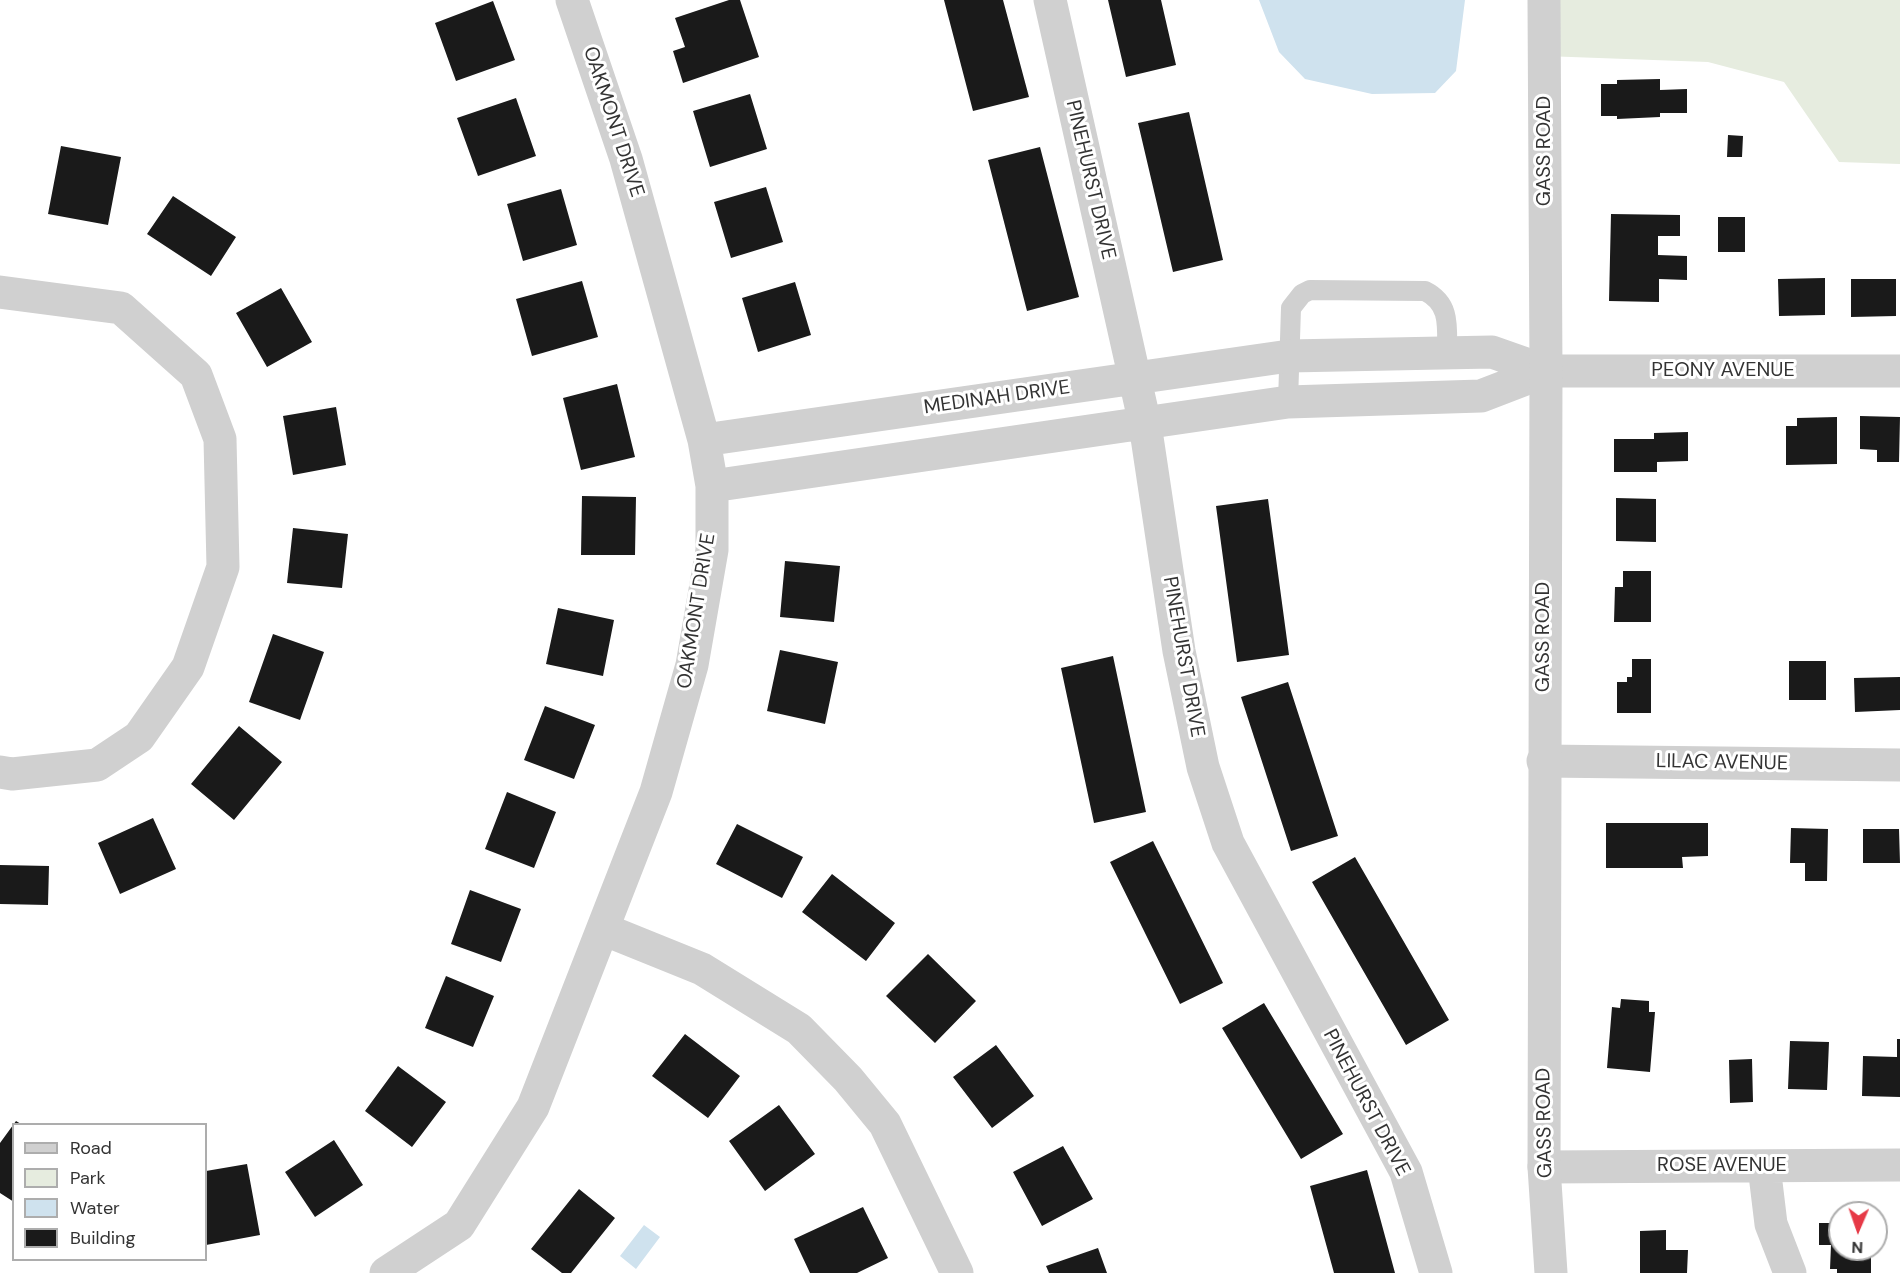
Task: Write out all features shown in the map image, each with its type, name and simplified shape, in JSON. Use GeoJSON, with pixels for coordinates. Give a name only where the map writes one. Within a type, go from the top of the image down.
{"type":"FeatureCollection","features":[{"type":"Feature","properties":{"kind":"street","name":"OAKMONT DRIVE"},"geometry":{"type":"LineString","coordinates":[[386,1273],[459,1224],[533,1107],[656,792],[692,665],[712,550],[712,486],[704,440],[626,159],[572,0]]}},
{"type":"Feature","properties":{"kind":"street","name":"PINEHURST DRIVE"},"geometry":{"type":"LineString","coordinates":[[1050,0],[1145,424],[1179,651],[1203,767],[1228,843],[1406,1172],[1436,1273]]}},
{"type":"Feature","properties":{"kind":"street","name":"GASS ROAD"},"geometry":{"type":"LineString","coordinates":[[1544,0],[1546,371],[1543,761],[1544,1167],[1551,1273]]}},
{"type":"Feature","properties":{"kind":"street"},"geometry":{"type":"LineString","coordinates":[[0,292],[121,308],[196,375],[220,440],[223,567],[188,667],[138,737],[97,765],[12,774],[0,772]]}},
{"type":"Feature","properties":{"kind":"street","name":"MEDINAH DRIVE"},"geometry":{"type":"LineString","coordinates":[[704,440],[1289,356],[1492,352],[1546,371]]}},
{"type":"Feature","properties":{"kind":"street","name":"PEONY AVENUE"},"geometry":{"type":"LineString","coordinates":[[1546,371],[1900,371]]}},
{"type":"Feature","properties":{"kind":"street"},"geometry":{"type":"LineString","coordinates":[[712,486],[1288,402],[1481,396],[1546,371]]}},
{"type":"Feature","properties":{"kind":"street","name":"LILAC AVENUE"},"geometry":{"type":"LineString","coordinates":[[1543,761],[1900,765]]}},
{"type":"Feature","properties":{"kind":"street"},"geometry":{"type":"LineString","coordinates":[[603,929],[702,969],[799,1029],[849,1079],[885,1124],[957,1273]]}},
{"type":"Feature","properties":{"kind":"street","name":"ROSE AVENUE"},"geometry":{"type":"LineString","coordinates":[[1544,1167],[1900,1165]]}},
{"type":"Feature","properties":{"kind":"street"},"geometry":{"type":"LineString","coordinates":[[1764,1166],[1771,1224],[1790,1273]]}},
{"type":"Feature","properties":{"kind":"lane"},"geometry":{"type":"LineString","coordinates":[[1288,402],[1291,308],[1302,294],[1319,289],[1417,289],[1433,295],[1445,308],[1446,352]]}},
{"type":"Feature","properties":{"kind":"green space"},"geometry":{"type":"Polygon","coordinates":[[[1544,0],[1900,0],[1900,164],[1839,162],[1784,82],[1708,62],[1544,56],[1544,0]]]}},
{"type":"Feature","properties":{"kind":"water"},"geometry":{"type":"Polygon","coordinates":[[[1259,0],[1465,0],[1456,71],[1435,93],[1372,94],[1305,79],[1279,52],[1259,0]]]}},
{"type":"Feature","properties":{"kind":"water"},"geometry":{"type":"Polygon","coordinates":[[[644,1225],[660,1237],[636,1269],[620,1256],[644,1225]]]}},
{"type":"Feature","properties":{"kind":"building"},"geometry":{"type":"Polygon","coordinates":[[[729,0],[740,0],[759,57],[683,83],[673,51],[685,47],[675,18],[729,0]]]}},
{"type":"Feature","properties":{"kind":"building"},"geometry":{"type":"Polygon","coordinates":[[[944,0],[1003,0],[1029,97],[973,111],[944,0]]]}},
{"type":"Feature","properties":{"kind":"building"},"geometry":{"type":"Polygon","coordinates":[[[1108,0],[1161,0],[1176,65],[1126,77],[1108,0]]]}},
{"type":"Feature","properties":{"kind":"building"},"geometry":{"type":"Polygon","coordinates":[[[493,1],[515,60],[456,81],[435,23],[493,1]]]}},
{"type":"Feature","properties":{"kind":"building"},"geometry":{"type":"Polygon","coordinates":[[[1660,79],[1660,90],[1687,89],[1687,113],[1660,113],[1660,117],[1617,119],[1617,116],[1601,116],[1601,84],[1617,84],[1617,80],[1660,79]]]}},
{"type":"Feature","properties":{"kind":"building"},"geometry":{"type":"Polygon","coordinates":[[[750,94],[767,149],[710,167],[693,111],[750,94]]]}},
{"type":"Feature","properties":{"kind":"building"},"geometry":{"type":"Polygon","coordinates":[[[516,98],[536,156],[478,176],[457,118],[516,98]]]}},
{"type":"Feature","properties":{"kind":"building"},"geometry":{"type":"Polygon","coordinates":[[[1189,112],[1223,260],[1173,272],[1138,123],[1189,112]]]}},
{"type":"Feature","properties":{"kind":"building"},"geometry":{"type":"Polygon","coordinates":[[[1728,135],[1743,136],[1742,157],[1727,157],[1728,135]]]}},
{"type":"Feature","properties":{"kind":"building"},"geometry":{"type":"Polygon","coordinates":[[[61,146],[121,157],[108,225],[48,214],[61,146]]]}},
{"type":"Feature","properties":{"kind":"building"},"geometry":{"type":"Polygon","coordinates":[[[1040,147],[1079,297],[1027,311],[988,160],[1040,147]]]}},
{"type":"Feature","properties":{"kind":"building"},"geometry":{"type":"Polygon","coordinates":[[[766,187],[783,242],[731,258],[714,202],[766,187]]]}},
{"type":"Feature","properties":{"kind":"building"},"geometry":{"type":"Polygon","coordinates":[[[561,189],[577,245],[523,261],[507,204],[561,189]]]}},
{"type":"Feature","properties":{"kind":"building"},"geometry":{"type":"Polygon","coordinates":[[[173,196],[236,237],[211,276],[147,234],[173,196]]]}},
{"type":"Feature","properties":{"kind":"building"},"geometry":{"type":"Polygon","coordinates":[[[1611,214],[1680,215],[1680,236],[1658,236],[1658,255],[1687,256],[1687,280],[1659,279],[1659,302],[1609,301],[1611,214]]]}},
{"type":"Feature","properties":{"kind":"building"},"geometry":{"type":"Polygon","coordinates":[[[1718,217],[1745,217],[1745,252],[1718,252],[1718,217]]]}},
{"type":"Feature","properties":{"kind":"building"},"geometry":{"type":"Polygon","coordinates":[[[1825,278],[1825,315],[1779,316],[1778,279],[1825,278]]]}},
{"type":"Feature","properties":{"kind":"building"},"geometry":{"type":"Polygon","coordinates":[[[1851,279],[1896,279],[1896,316],[1851,317],[1851,279]]]}},
{"type":"Feature","properties":{"kind":"building"},"geometry":{"type":"Polygon","coordinates":[[[582,281],[598,337],[532,356],[516,299],[582,281]]]}},
{"type":"Feature","properties":{"kind":"building"},"geometry":{"type":"Polygon","coordinates":[[[795,282],[811,335],[758,352],[742,298],[795,282]]]}},
{"type":"Feature","properties":{"kind":"building"},"geometry":{"type":"Polygon","coordinates":[[[281,288],[312,342],[267,367],[236,313],[281,288]]]}},
{"type":"Feature","properties":{"kind":"building"},"geometry":{"type":"Polygon","coordinates":[[[617,384],[635,457],[581,470],[563,398],[617,384]]]}},
{"type":"Feature","properties":{"kind":"building"},"geometry":{"type":"Polygon","coordinates":[[[336,407],[346,465],[293,475],[283,416],[336,407]]]}},
{"type":"Feature","properties":{"kind":"building"},"geometry":{"type":"Polygon","coordinates":[[[1860,416],[1900,417],[1899,462],[1877,462],[1877,450],[1860,449],[1860,416]]]}},
{"type":"Feature","properties":{"kind":"building"},"geometry":{"type":"Polygon","coordinates":[[[1837,417],[1837,464],[1786,465],[1786,426],[1797,426],[1797,418],[1837,417]]]}},
{"type":"Feature","properties":{"kind":"building"},"geometry":{"type":"Polygon","coordinates":[[[1688,432],[1688,461],[1657,462],[1657,472],[1614,472],[1614,439],[1654,439],[1654,433],[1688,432]]]}},
{"type":"Feature","properties":{"kind":"building"},"geometry":{"type":"Polygon","coordinates":[[[582,496],[636,497],[635,555],[581,555],[582,496]]]}},
{"type":"Feature","properties":{"kind":"building"},"geometry":{"type":"Polygon","coordinates":[[[1616,498],[1656,499],[1656,542],[1616,541],[1616,498]]]}},
{"type":"Feature","properties":{"kind":"building"},"geometry":{"type":"Polygon","coordinates":[[[1268,499],[1289,655],[1237,662],[1216,506],[1268,499]]]}},
{"type":"Feature","properties":{"kind":"building"},"geometry":{"type":"Polygon","coordinates":[[[293,528],[348,534],[342,588],[287,583],[293,528]]]}},
{"type":"Feature","properties":{"kind":"building"},"geometry":{"type":"Polygon","coordinates":[[[785,561],[840,566],[834,622],[780,617],[785,561]]]}},
{"type":"Feature","properties":{"kind":"building"},"geometry":{"type":"Polygon","coordinates":[[[1623,571],[1651,571],[1651,622],[1614,622],[1615,587],[1623,587],[1623,571]]]}},
{"type":"Feature","properties":{"kind":"building"},"geometry":{"type":"Polygon","coordinates":[[[558,608],[614,620],[603,676],[546,664],[558,608]]]}},
{"type":"Feature","properties":{"kind":"building"},"geometry":{"type":"Polygon","coordinates":[[[273,634],[324,652],[300,720],[249,702],[273,634]]]}},
{"type":"Feature","properties":{"kind":"building"},"geometry":{"type":"Polygon","coordinates":[[[780,650],[838,662],[825,724],[767,711],[780,650]]]}},
{"type":"Feature","properties":{"kind":"building"},"geometry":{"type":"Polygon","coordinates":[[[1113,656],[1146,812],[1094,823],[1061,668],[1113,656]]]}},
{"type":"Feature","properties":{"kind":"building"},"geometry":{"type":"Polygon","coordinates":[[[1632,659],[1651,659],[1651,713],[1617,713],[1617,682],[1627,682],[1627,677],[1632,677],[1632,659]]]}},
{"type":"Feature","properties":{"kind":"building"},"geometry":{"type":"Polygon","coordinates":[[[1789,661],[1826,661],[1826,700],[1789,700],[1789,661]]]}},
{"type":"Feature","properties":{"kind":"building"},"geometry":{"type":"Polygon","coordinates":[[[1900,677],[1900,710],[1855,712],[1854,678],[1900,677]]]}},
{"type":"Feature","properties":{"kind":"building"},"geometry":{"type":"Polygon","coordinates":[[[1288,682],[1338,836],[1291,851],[1241,697],[1288,682]]]}},
{"type":"Feature","properties":{"kind":"building"},"geometry":{"type":"Polygon","coordinates":[[[545,706],[595,725],[574,779],[524,760],[545,706]]]}},
{"type":"Feature","properties":{"kind":"building"},"geometry":{"type":"Polygon","coordinates":[[[239,726],[282,762],[234,820],[191,784],[239,726]]]}},
{"type":"Feature","properties":{"kind":"building"},"geometry":{"type":"Polygon","coordinates":[[[507,792],[556,812],[534,868],[485,849],[507,792]]]}},
{"type":"Feature","properties":{"kind":"building"},"geometry":{"type":"Polygon","coordinates":[[[153,818],[176,869],[120,894],[98,843],[153,818]]]}},
{"type":"Feature","properties":{"kind":"building"},"geometry":{"type":"Polygon","coordinates":[[[1606,823],[1708,823],[1708,856],[1682,857],[1683,868],[1606,868],[1606,823]]]}},
{"type":"Feature","properties":{"kind":"building"},"geometry":{"type":"Polygon","coordinates":[[[737,824],[803,857],[782,898],[716,864],[737,824]]]}},
{"type":"Feature","properties":{"kind":"building"},"geometry":{"type":"Polygon","coordinates":[[[1791,828],[1828,829],[1827,881],[1805,881],[1805,863],[1790,863],[1791,828]]]}},
{"type":"Feature","properties":{"kind":"building"},"geometry":{"type":"Polygon","coordinates":[[[1863,829],[1899,829],[1900,863],[1863,863],[1863,829]]]}},
{"type":"Feature","properties":{"kind":"building"},"geometry":{"type":"Polygon","coordinates":[[[1153,841],[1223,983],[1180,1004],[1110,862],[1153,841]]]}},
{"type":"Feature","properties":{"kind":"building"},"geometry":{"type":"Polygon","coordinates":[[[1355,857],[1449,1020],[1406,1045],[1312,882],[1355,857]]]}},
{"type":"Feature","properties":{"kind":"building"},"geometry":{"type":"Polygon","coordinates":[[[0,865],[49,866],[48,905],[0,904],[0,865]]]}},
{"type":"Feature","properties":{"kind":"building"},"geometry":{"type":"Polygon","coordinates":[[[832,874],[895,923],[866,961],[802,912],[832,874]]]}},
{"type":"Feature","properties":{"kind":"building"},"geometry":{"type":"Polygon","coordinates":[[[470,890],[521,909],[501,962],[451,944],[470,890]]]}},
{"type":"Feature","properties":{"kind":"building"},"geometry":{"type":"Polygon","coordinates":[[[928,954],[976,1001],[935,1043],[886,996],[928,954]]]}},
{"type":"Feature","properties":{"kind":"building"},"geometry":{"type":"Polygon","coordinates":[[[446,976],[494,996],[473,1047],[425,1028],[446,976]]]}},
{"type":"Feature","properties":{"kind":"building"},"geometry":{"type":"Polygon","coordinates":[[[1621,999],[1649,1001],[1649,1012],[1655,1012],[1650,1072],[1607,1068],[1612,1007],[1620,1008],[1621,999]]]}},
{"type":"Feature","properties":{"kind":"building"},"geometry":{"type":"Polygon","coordinates":[[[1264,1003],[1343,1134],[1301,1159],[1222,1028],[1264,1003]]]}},
{"type":"Feature","properties":{"kind":"building"},"geometry":{"type":"Polygon","coordinates":[[[685,1034],[740,1076],[708,1118],[652,1076],[685,1034]]]}},
{"type":"Feature","properties":{"kind":"building"},"geometry":{"type":"Polygon","coordinates":[[[1897,1039],[1900,1039],[1900,1097],[1862,1096],[1863,1056],[1897,1057],[1897,1039]]]}},
{"type":"Feature","properties":{"kind":"building"},"geometry":{"type":"Polygon","coordinates":[[[1790,1041],[1829,1042],[1827,1090],[1788,1089],[1790,1041]]]}},
{"type":"Feature","properties":{"kind":"building"},"geometry":{"type":"Polygon","coordinates":[[[996,1045],[1034,1096],[992,1128],[953,1077],[996,1045]]]}},
{"type":"Feature","properties":{"kind":"building"},"geometry":{"type":"Polygon","coordinates":[[[1752,1059],[1753,1102],[1730,1103],[1729,1060],[1752,1059]]]}},
{"type":"Feature","properties":{"kind":"building"},"geometry":{"type":"Polygon","coordinates":[[[398,1066],[446,1102],[412,1147],[365,1111],[398,1066]]]}},
{"type":"Feature","properties":{"kind":"building"},"geometry":{"type":"Polygon","coordinates":[[[779,1105],[815,1154],[765,1191],[729,1141],[779,1105]]]}},
{"type":"Feature","properties":{"kind":"building"},"geometry":{"type":"Polygon","coordinates":[[[12,1126],[12,1201],[0,1193],[0,1143],[12,1126]]]}},
{"type":"Feature","properties":{"kind":"building"},"geometry":{"type":"Polygon","coordinates":[[[334,1140],[363,1185],[315,1217],[285,1172],[334,1140]]]}},
{"type":"Feature","properties":{"kind":"building"},"geometry":{"type":"Polygon","coordinates":[[[1063,1146],[1093,1199],[1042,1226],[1013,1172],[1063,1146]]]}},
{"type":"Feature","properties":{"kind":"building"},"geometry":{"type":"Polygon","coordinates":[[[247,1164],[260,1235],[207,1245],[207,1171],[247,1164]]]}},
{"type":"Feature","properties":{"kind":"building"},"geometry":{"type":"Polygon","coordinates":[[[1367,1170],[1395,1273],[1334,1273],[1310,1186],[1367,1170]]]}},
{"type":"Feature","properties":{"kind":"building"},"geometry":{"type":"Polygon","coordinates":[[[579,1189],[615,1218],[571,1273],[562,1273],[531,1249],[579,1189]]]}},
{"type":"Feature","properties":{"kind":"building"},"geometry":{"type":"Polygon","coordinates":[[[863,1207],[888,1258],[857,1273],[810,1273],[794,1239],[863,1207]]]}},
{"type":"Feature","properties":{"kind":"building"},"geometry":{"type":"Polygon","coordinates":[[[1819,1223],[1828,1223],[1828,1245],[1819,1245],[1819,1223]]]}},
{"type":"Feature","properties":{"kind":"building"},"geometry":{"type":"Polygon","coordinates":[[[1666,1230],[1666,1250],[1688,1250],[1687,1273],[1640,1273],[1640,1231],[1666,1230]]]}},
{"type":"Feature","properties":{"kind":"building"},"geometry":{"type":"Polygon","coordinates":[[[1098,1248],[1107,1273],[1049,1273],[1046,1266],[1098,1248]]]}},
{"type":"Feature","properties":{"kind":"building"},"geometry":{"type":"Polygon","coordinates":[[[1830,1261],[1871,1261],[1871,1273],[1837,1273],[1837,1269],[1830,1269],[1830,1261]]]}}]}
